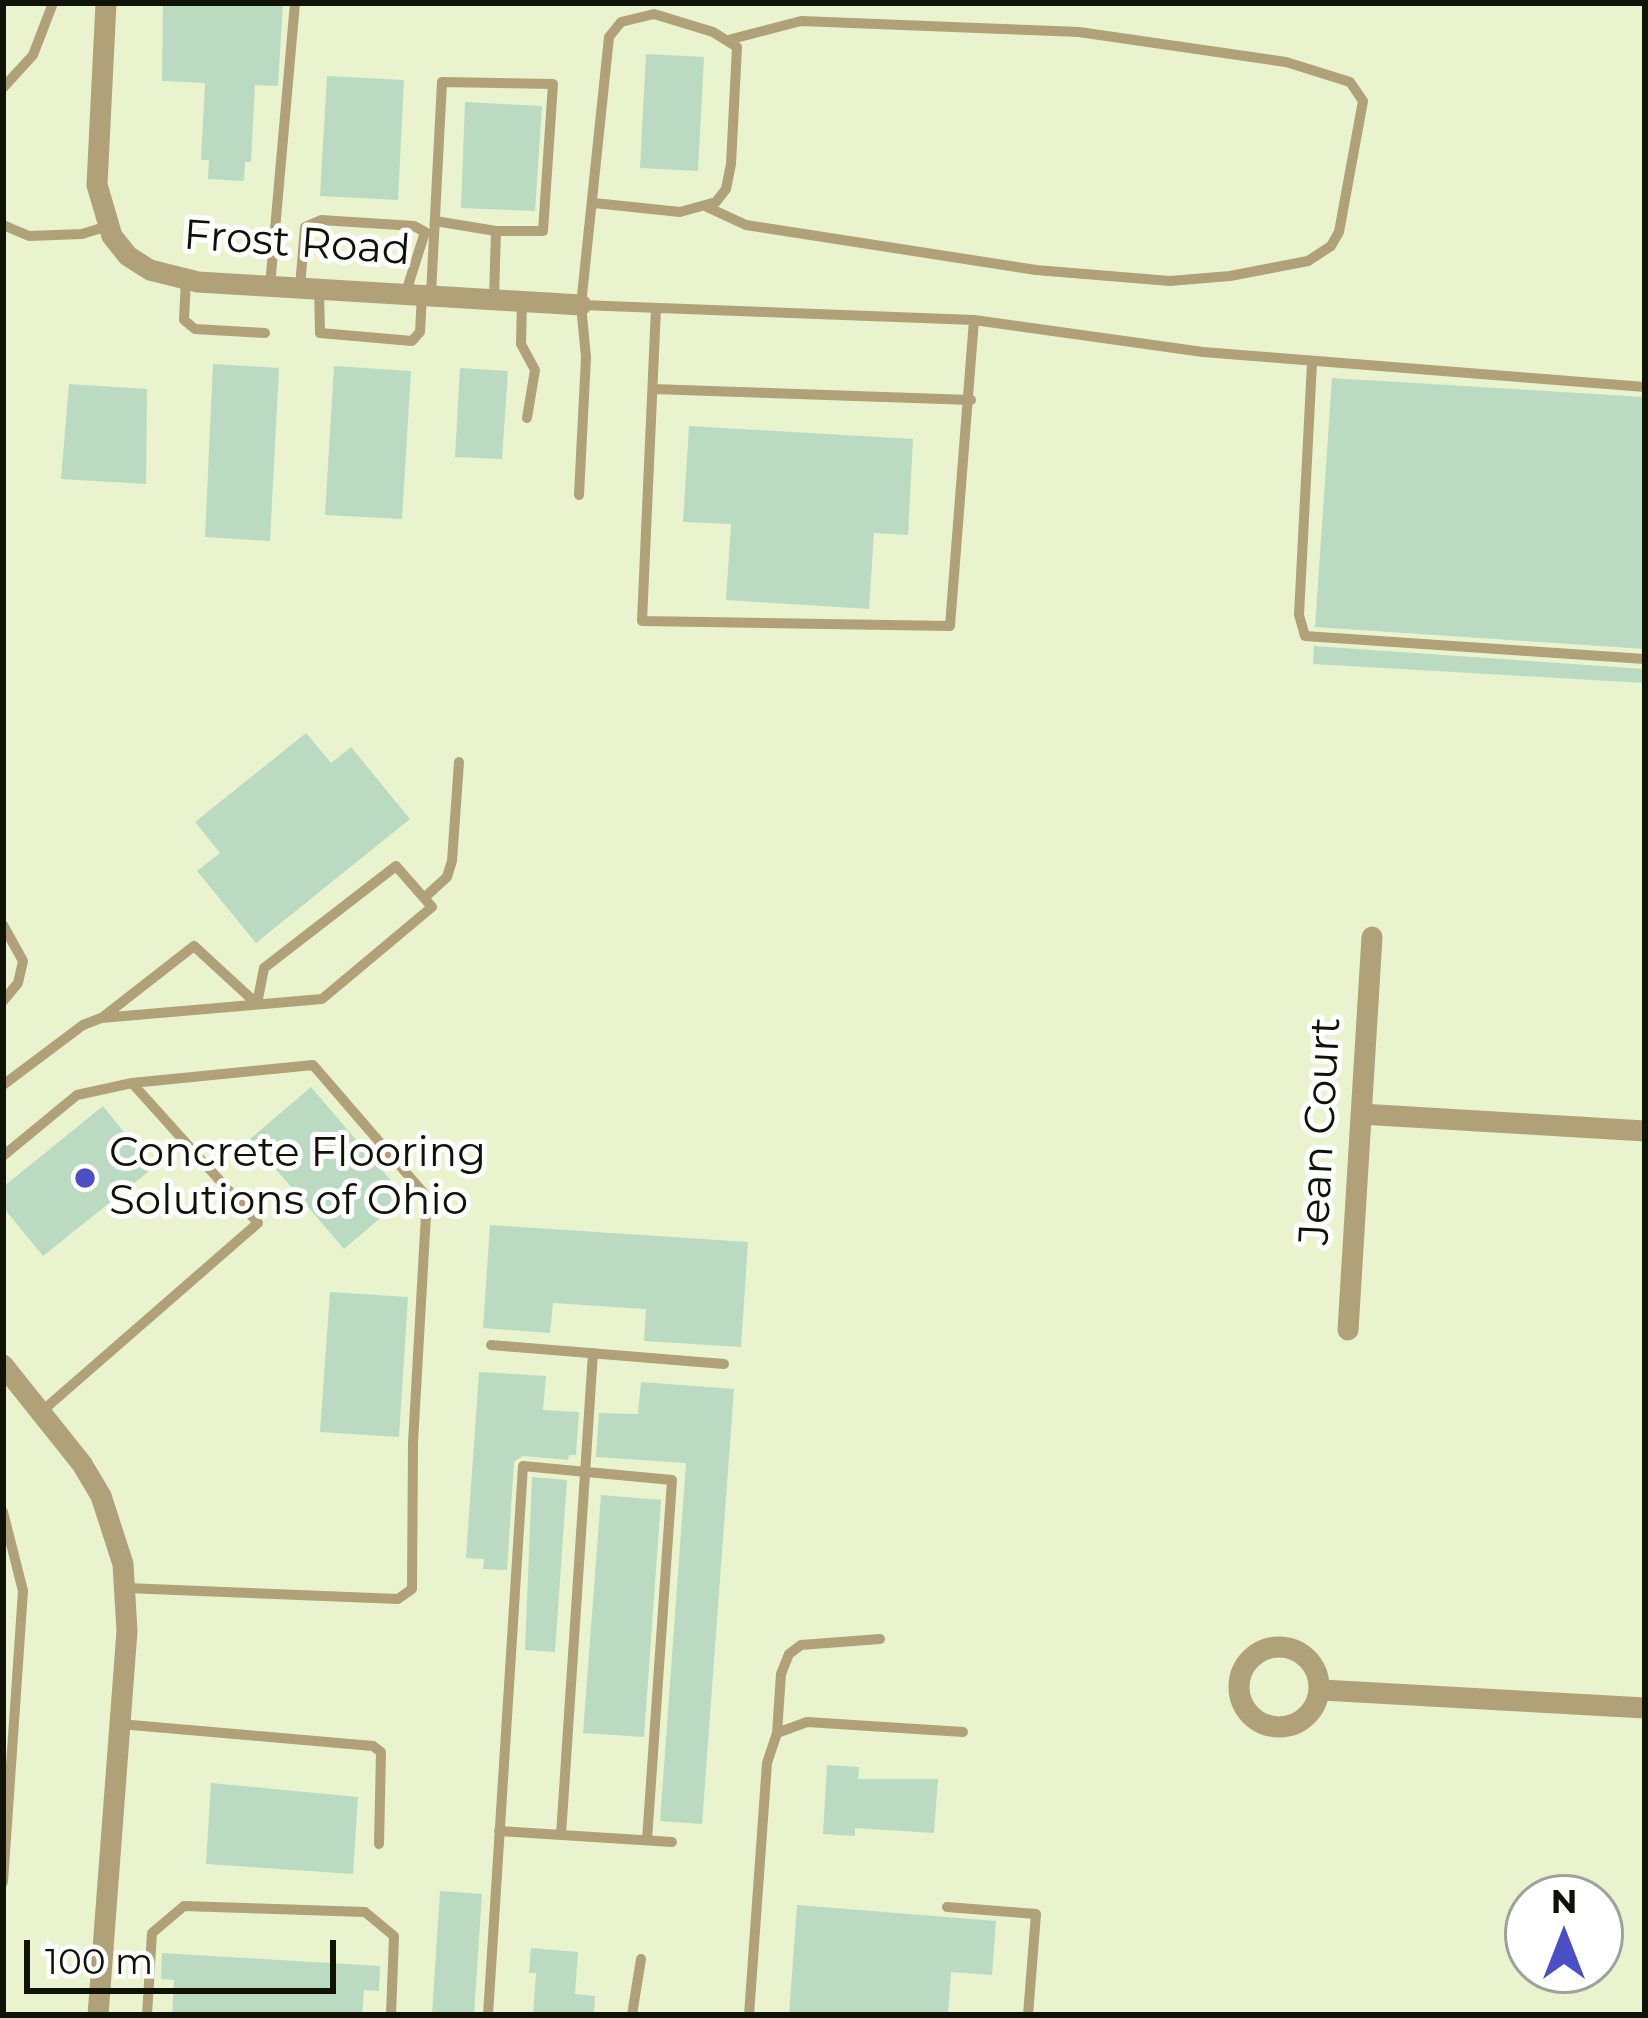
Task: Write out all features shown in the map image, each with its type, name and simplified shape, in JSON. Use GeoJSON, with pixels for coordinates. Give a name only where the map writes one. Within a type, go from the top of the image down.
{"type":"FeatureCollection","features":[{"type":"Feature","properties":{"kind":"street"},"geometry":{"type":"LineString","coordinates":[[106,3],[96,149],[97,185],[108,226]]}},
{"type":"Feature","properties":{"kind":"street","name":"Frost Road"},"geometry":{"type":"LineString","coordinates":[[108,226],[128,256],[150,270],[186,279],[581,305]]}},
{"type":"Feature","properties":{"kind":"street","name":"Jean Court"},"geometry":{"type":"LineString","coordinates":[[1348,1330],[1372,937]]}},
{"type":"Feature","properties":{"kind":"street"},"geometry":{"type":"LineString","coordinates":[[1361,1114],[1645,1131]]}},
{"type":"Feature","properties":{"kind":"street"},"geometry":{"type":"LineString","coordinates":[[3,1365],[101,1496],[114,1529],[126,1588],[98,2015]]}},
{"type":"Feature","properties":{"kind":"street"},"geometry":{"type":"LineString","coordinates":[[1322,1690],[1645,1708]]}},
{"type":"Feature","properties":{"kind":"lane"},"geometry":{"type":"LineString","coordinates":[[3,88],[33,55],[53,3]]}},
{"type":"Feature","properties":{"kind":"lane"},"geometry":{"type":"LineString","coordinates":[[270,287],[296,3]]}},
{"type":"Feature","properties":{"kind":"lane"},"geometry":{"type":"LineString","coordinates":[[579,495],[586,357],[581,305],[609,37],[621,22],[654,14],[737,46],[726,189],[707,207],[680,212],[594,203]]}},
{"type":"Feature","properties":{"kind":"lane"},"geometry":{"type":"LineString","coordinates":[[707,207],[746,224],[786,232],[1016,267],[1171,281],[1230,276],[1308,261],[1330,246],[1339,232],[1363,101],[1350,82],[1286,62],[1079,32],[801,21],[728,40]]}},
{"type":"Feature","properties":{"kind":"lane"},"geometry":{"type":"LineString","coordinates":[[420,293],[435,221],[442,82],[553,84],[542,231],[496,231],[435,221]]}},
{"type":"Feature","properties":{"kind":"lane"},"geometry":{"type":"LineString","coordinates":[[322,220],[414,226],[425,232],[420,332],[412,340],[320,333],[309,288],[305,227],[322,220]]}},
{"type":"Feature","properties":{"kind":"lane"},"geometry":{"type":"LineString","coordinates":[[3,225],[28,236],[82,234],[108,226]]}},
{"type":"Feature","properties":{"kind":"lane"},"geometry":{"type":"LineString","coordinates":[[494,298],[496,231]]}},
{"type":"Feature","properties":{"kind":"lane"},"geometry":{"type":"LineString","coordinates":[[186,279],[184,320],[195,329],[265,333]]}},
{"type":"Feature","properties":{"kind":"lane"},"geometry":{"type":"LineString","coordinates":[[522,300],[520,344],[535,370],[527,418]]}},
{"type":"Feature","properties":{"kind":"lane"},"geometry":{"type":"LineString","coordinates":[[581,305],[974,320],[1312,363],[1645,387]]}},
{"type":"Feature","properties":{"kind":"lane"},"geometry":{"type":"LineString","coordinates":[[656,308],[642,621],[950,626],[974,320]]}},
{"type":"Feature","properties":{"kind":"lane"},"geometry":{"type":"LineString","coordinates":[[1312,363],[1299,615],[1305,636],[1645,659]]}},
{"type":"Feature","properties":{"kind":"lane"},"geometry":{"type":"LineString","coordinates":[[653,389],[971,400]]}},
{"type":"Feature","properties":{"kind":"lane"},"geometry":{"type":"LineString","coordinates":[[424,898],[447,877],[452,862],[459,762]]}},
{"type":"Feature","properties":{"kind":"lane"},"geometry":{"type":"LineString","coordinates":[[3,1085],[82,1025],[101,1018],[322,999],[432,907],[396,866],[264,968],[256,1004]]}},
{"type":"Feature","properties":{"kind":"lane"},"geometry":{"type":"LineString","coordinates":[[3,925],[23,961],[18,983],[3,1001]]}},
{"type":"Feature","properties":{"kind":"lane"},"geometry":{"type":"LineString","coordinates":[[101,1018],[194,946],[256,1004]]}},
{"type":"Feature","properties":{"kind":"lane"},"geometry":{"type":"LineString","coordinates":[[3,1156],[77,1095],[132,1082],[313,1065],[428,1197],[413,1444],[412,1589],[398,1599],[126,1588]]}},
{"type":"Feature","properties":{"kind":"lane"},"geometry":{"type":"LineString","coordinates":[[41,1412],[258,1223],[132,1082]]}},
{"type":"Feature","properties":{"kind":"lane"},"geometry":{"type":"LineString","coordinates":[[490,1345],[724,1364]]}},
{"type":"Feature","properties":{"kind":"lane"},"geometry":{"type":"LineString","coordinates":[[561,1835],[592,1353]]}},
{"type":"Feature","properties":{"kind":"lane"},"geometry":{"type":"LineString","coordinates":[[488,2015],[523,1466],[672,1480],[647,1840]]}},
{"type":"Feature","properties":{"kind":"lane"},"geometry":{"type":"LineString","coordinates":[[3,1512],[23,1591],[3,1882]]}},
{"type":"Feature","properties":{"kind":"lane"},"geometry":{"type":"LineString","coordinates":[[749,2015],[767,1763],[777,1733],[781,1673],[789,1654],[801,1645],[880,1639]]}},
{"type":"Feature","properties":{"kind":"lane"},"geometry":{"type":"LineString","coordinates":[[777,1733],[807,1722],[963,1732]]}},
{"type":"Feature","properties":{"kind":"lane"},"geometry":{"type":"LineString","coordinates":[[120,1724],[373,1746],[381,1752],[379,1844]]}},
{"type":"Feature","properties":{"kind":"lane"},"geometry":{"type":"LineString","coordinates":[[499,1831],[672,1842]]}},
{"type":"Feature","properties":{"kind":"lane"},"geometry":{"type":"LineString","coordinates":[[147,2015],[152,1933],[184,1906],[365,1912],[394,1936],[391,2015]]}},
{"type":"Feature","properties":{"kind":"lane"},"geometry":{"type":"LineString","coordinates":[[947,1907],[1036,1914],[1028,2015]]}},
{"type":"Feature","properties":{"kind":"lane"},"geometry":{"type":"LineString","coordinates":[[632,2015],[641,1959]]}},
{"type":"Feature","properties":{"kind":"building"},"geometry":{"type":"Polygon","coordinates":[[[163,3],[283,3],[278,86],[255,85],[251,162],[245,162],[244,181],[208,179],[209,160],[201,160],[205,83],[162,81],[163,3]]]}},
{"type":"Feature","properties":{"kind":"building"},"geometry":{"type":"Polygon","coordinates":[[[646,54],[704,57],[698,171],[640,168],[646,54]]]}},
{"type":"Feature","properties":{"kind":"building"},"geometry":{"type":"Polygon","coordinates":[[[327,76],[404,80],[398,200],[320,196],[327,76]]]}},
{"type":"Feature","properties":{"kind":"building"},"geometry":{"type":"Polygon","coordinates":[[[465,102],[542,106],[535,211],[461,208],[465,102]]]}},
{"type":"Feature","properties":{"kind":"building"},"geometry":{"type":"Polygon","coordinates":[[[213,364],[279,368],[270,541],[205,537],[213,364]]]}},
{"type":"Feature","properties":{"kind":"building"},"geometry":{"type":"Polygon","coordinates":[[[334,366],[411,371],[402,519],[325,515],[334,366]]]}},
{"type":"Feature","properties":{"kind":"building"},"geometry":{"type":"Polygon","coordinates":[[[460,368],[508,371],[502,459],[455,457],[460,368]]]}},
{"type":"Feature","properties":{"kind":"building"},"geometry":{"type":"Polygon","coordinates":[[[1332,378],[1645,397],[1645,649],[1315,627],[1332,378]]]}},
{"type":"Feature","properties":{"kind":"building"},"geometry":{"type":"Polygon","coordinates":[[[69,384],[147,389],[146,484],[61,479],[69,384]]]}},
{"type":"Feature","properties":{"kind":"building"},"geometry":{"type":"Polygon","coordinates":[[[689,426],[913,439],[908,535],[874,533],[869,609],[726,600],[731,524],[683,522],[689,426]]]}},
{"type":"Feature","properties":{"kind":"building"},"geometry":{"type":"Polygon","coordinates":[[[1314,646],[1645,669],[1645,683],[1313,664],[1314,646]]]}},
{"type":"Feature","properties":{"kind":"building"},"geometry":{"type":"Polygon","coordinates":[[[306,733],[331,763],[351,747],[410,819],[256,943],[197,871],[220,853],[195,822],[306,733]]]}},
{"type":"Feature","properties":{"kind":"building"},"geometry":{"type":"Polygon","coordinates":[[[311,1087],[405,1197],[344,1249],[250,1139],[311,1087]]]}},
{"type":"Feature","properties":{"kind":"building"},"geometry":{"type":"Polygon","coordinates":[[[103,1106],[153,1168],[43,1256],[3,1207],[3,1187],[103,1106]]]}},
{"type":"Feature","properties":{"kind":"building"},"geometry":{"type":"Polygon","coordinates":[[[490,1225],[748,1242],[741,1347],[644,1341],[646,1309],[553,1303],[550,1333],[483,1328],[490,1225]]]}},
{"type":"Feature","properties":{"kind":"building"},"geometry":{"type":"Polygon","coordinates":[[[330,1292],[408,1297],[399,1437],[320,1432],[330,1292]]]}},
{"type":"Feature","properties":{"kind":"building"},"geometry":{"type":"Polygon","coordinates":[[[479,1372],[546,1376],[543,1410],[579,1412],[576,1455],[569,1455],[568,1460],[523,1456],[514,1462],[507,1570],[483,1569],[484,1559],[466,1558],[479,1372]]]}},
{"type":"Feature","properties":{"kind":"building"},"geometry":{"type":"Polygon","coordinates":[[[641,1382],[734,1389],[702,1824],[660,1821],[686,1463],[596,1457],[599,1413],[638,1414],[641,1382]]]}},
{"type":"Feature","properties":{"kind":"building"},"geometry":{"type":"Polygon","coordinates":[[[532,1477],[567,1480],[555,1652],[525,1650],[532,1477]]]}},
{"type":"Feature","properties":{"kind":"building"},"geometry":{"type":"Polygon","coordinates":[[[601,1495],[661,1500],[644,1737],[583,1733],[601,1495]]]}},
{"type":"Feature","properties":{"kind":"building"},"geometry":{"type":"Polygon","coordinates":[[[827,1765],[859,1767],[858,1779],[938,1779],[934,1833],[855,1828],[855,1836],[823,1834],[827,1765]]]}},
{"type":"Feature","properties":{"kind":"building"},"geometry":{"type":"Polygon","coordinates":[[[211,1783],[358,1797],[353,1874],[206,1864],[211,1783]]]}},
{"type":"Feature","properties":{"kind":"building"},"geometry":{"type":"Polygon","coordinates":[[[440,1891],[482,1894],[474,2015],[432,2015],[440,1891]]]}},
{"type":"Feature","properties":{"kind":"building"},"geometry":{"type":"Polygon","coordinates":[[[797,1905],[996,1921],[992,1975],[951,1972],[948,2015],[789,2015],[797,1905]]]}},
{"type":"Feature","properties":{"kind":"building"},"geometry":{"type":"Polygon","coordinates":[[[531,1948],[578,1952],[575,1994],[595,1996],[594,2015],[533,2015],[536,1973],[529,1973],[531,1948]]]}},
{"type":"Feature","properties":{"kind":"building"},"geometry":{"type":"Polygon","coordinates":[[[162,1953],[380,1966],[379,1991],[364,1990],[362,2015],[172,2015],[174,1980],[161,1979],[162,1953]]]}},
{"type":"Feature","properties":{"kind":"place","name":"Concrete Flooring Solutions of Ohio"},"geometry":{"type":"Point","coordinates":[85,1178]}}]}
